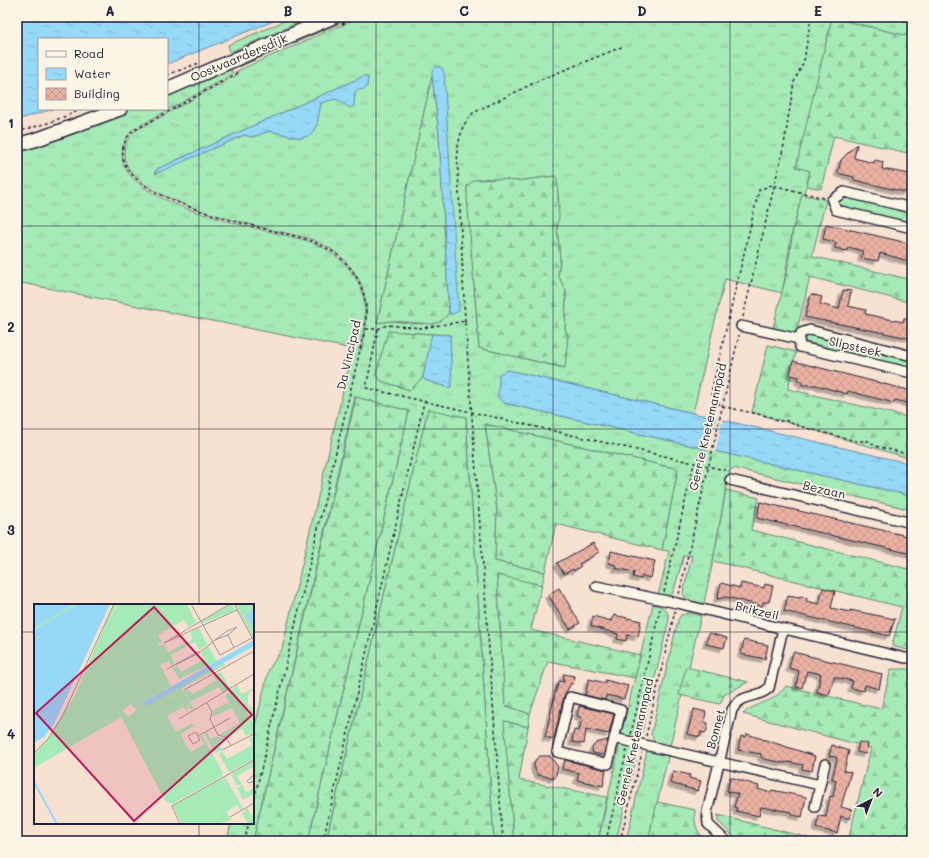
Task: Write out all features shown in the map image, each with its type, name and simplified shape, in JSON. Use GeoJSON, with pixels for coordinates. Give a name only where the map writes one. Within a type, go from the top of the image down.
{"type":"FeatureCollection","features":[{"type":"Feature","properties":{"kind":"main road","name":"Oostvaardersdijk"},"geometry":{"type":"LineString","coordinates":[[168,89],[333,17]]}},
{"type":"Feature","properties":{"kind":"main road"},"geometry":{"type":"LineString","coordinates":[[17,145],[38,139],[117,110]]}},
{"type":"Feature","properties":{"kind":"street"},"geometry":{"type":"LineString","coordinates":[[912,208],[844,192],[832,200],[836,210],[912,228]]}},
{"type":"Feature","properties":{"kind":"street","name":"Slipsteek"},"geometry":{"type":"LineString","coordinates":[[742,326],[799,339]]}},
{"type":"Feature","properties":{"kind":"street","name":"Slipsteek"},"geometry":{"type":"LineString","coordinates":[[912,356],[810,330],[801,333],[799,339],[800,347],[912,373]]}},
{"type":"Feature","properties":{"kind":"street","name":"Bezaan"},"geometry":{"type":"LineString","coordinates":[[730,480],[912,523]]}},
{"type":"Feature","properties":{"kind":"street","name":"Brikzeil"},"geometry":{"type":"LineString","coordinates":[[596,586],[662,600],[905,658],[912,658]]}},
{"type":"Feature","properties":{"kind":"street","name":"Bonnet"},"geometry":{"type":"LineString","coordinates":[[726,841],[708,824],[707,818],[732,710],[736,703],[744,697],[765,691],[769,688],[783,629]]}},
{"type":"Feature","properties":{"kind":"street"},"geometry":{"type":"LineString","coordinates":[[570,697],[621,710],[614,738],[608,764],[557,752],[570,697]]}},
{"type":"Feature","properties":{"kind":"street","name":"Bonnet"},"geometry":{"type":"LineString","coordinates":[[614,738],[820,785]]}},
{"type":"Feature","properties":{"kind":"street"},"geometry":{"type":"LineString","coordinates":[[815,807],[825,764]]}},
{"type":"Feature","properties":{"kind":"path","name":"Gerrie Knetemannpad"},"geometry":{"type":"LineString","coordinates":[[620,841],[775,186],[784,145],[794,82],[804,61],[811,17]]}},
{"type":"Feature","properties":{"kind":"path"},"geometry":{"type":"LineString","coordinates":[[891,17],[912,23]]}},
{"type":"Feature","properties":{"kind":"path"},"geometry":{"type":"LineString","coordinates":[[503,841],[465,321],[457,149],[463,126],[473,113],[542,79],[624,46]]}},
{"type":"Feature","properties":{"kind":"path","name":"Da Vincipad"},"geometry":{"type":"LineString","coordinates":[[235,70],[236,74],[131,132],[127,138],[123,150],[125,165],[128,171],[146,186],[196,210],[229,221],[309,240],[330,250],[349,267],[360,285],[367,305],[365,329],[254,800]]}},
{"type":"Feature","properties":{"kind":"path"},"geometry":{"type":"LineString","coordinates":[[17,132],[51,122],[81,110]]}},
{"type":"Feature","properties":{"kind":"path"},"geometry":{"type":"LineString","coordinates":[[832,200],[772,185],[759,190],[711,393],[723,406],[771,417],[778,422],[785,420],[802,427],[856,441],[869,441],[875,446],[912,454]]}},
{"type":"Feature","properties":{"kind":"path"},"geometry":{"type":"LineString","coordinates":[[365,329],[378,329],[387,325],[422,328],[465,321]]}},
{"type":"Feature","properties":{"kind":"path"},"geometry":{"type":"LineString","coordinates":[[378,329],[366,388],[709,466]]}},
{"type":"Feature","properties":{"kind":"path"},"geometry":{"type":"LineString","coordinates":[[323,841],[424,402]]}},
{"type":"Feature","properties":{"kind":"path"},"geometry":{"type":"LineString","coordinates":[[606,841],[694,463]]}},
{"type":"Feature","properties":{"kind":"path"},"geometry":{"type":"LineString","coordinates":[[244,841],[248,824]]}},
{"type":"Feature","properties":{"kind":"green space"},"geometry":{"type":"Polygon","coordinates":[[[294,17],[312,17],[230,52],[228,45],[294,17]]]}},
{"type":"Feature","properties":{"kind":"green space"},"geometry":{"type":"Polygon","coordinates":[[[344,17],[355,17],[239,67],[237,63],[344,17]]]}},
{"type":"Feature","properties":{"kind":"green space"},"geometry":{"type":"Polygon","coordinates":[[[360,17],[912,17],[912,37],[832,18],[797,167],[810,171],[793,228],[782,293],[725,279],[693,413],[508,370],[504,403],[912,496],[912,510],[733,468],[729,472],[703,607],[687,601],[683,593],[692,556],[684,555],[673,593],[668,597],[658,596],[669,551],[662,550],[678,469],[485,424],[497,510],[495,561],[545,572],[542,585],[497,576],[505,705],[530,714],[528,727],[505,721],[514,841],[494,841],[466,417],[428,410],[326,841],[308,841],[409,411],[355,397],[253,841],[227,841],[231,824],[254,824],[254,730],[269,669],[282,649],[353,349],[17,282],[17,150],[81,130],[129,110],[168,110],[168,94],[230,67],[233,74],[131,132],[124,144],[122,152],[122,156],[130,174],[147,190],[172,203],[233,223],[308,241],[321,247],[342,261],[351,271],[362,292],[365,314],[359,350],[361,351],[366,326],[366,302],[364,291],[352,270],[336,253],[310,239],[235,221],[174,200],[149,187],[131,172],[124,155],[124,151],[128,139],[135,131],[238,74],[237,71],[360,17]],[[364,76],[157,169],[155,173],[244,135],[252,137],[269,131],[301,138],[319,112],[321,103],[355,92],[368,77],[364,76]],[[432,77],[377,323],[391,321],[422,324],[432,77]],[[555,176],[517,181],[484,179],[472,182],[467,187],[479,348],[564,368],[568,335],[565,329],[566,291],[558,276],[560,260],[557,225],[559,202],[555,176]],[[402,332],[381,381],[410,390],[423,377],[425,380],[449,388],[450,335],[402,332]]]}},
{"type":"Feature","properties":{"kind":"green space"},"geometry":{"type":"Polygon","coordinates":[[[832,18],[912,37],[912,154],[834,136],[821,189],[807,186],[810,171],[796,167],[832,18]]]}},
{"type":"Feature","properties":{"kind":"green space"},"geometry":{"type":"Polygon","coordinates":[[[432,76],[439,134],[449,313],[441,321],[432,324],[391,321],[377,323],[432,76]]]}},
{"type":"Feature","properties":{"kind":"green space"},"geometry":{"type":"Polygon","coordinates":[[[555,176],[557,178],[559,217],[557,225],[560,260],[558,275],[566,291],[565,329],[568,335],[565,368],[479,348],[467,197],[467,186],[474,180],[502,179],[516,181],[555,176]]]}},
{"type":"Feature","properties":{"kind":"green space"},"geometry":{"type":"Polygon","coordinates":[[[802,194],[826,200],[812,256],[912,280],[912,303],[810,277],[795,338],[772,332],[787,272],[793,230],[802,194]]]}},
{"type":"Feature","properties":{"kind":"green space"},"geometry":{"type":"Polygon","coordinates":[[[844,196],[912,212],[912,225],[841,208],[839,202],[840,197],[844,196]]]}},
{"type":"Feature","properties":{"kind":"green space"},"geometry":{"type":"Polygon","coordinates":[[[388,331],[432,334],[423,377],[410,390],[381,381],[376,374],[388,331]]]}},
{"type":"Feature","properties":{"kind":"green space"},"geometry":{"type":"Polygon","coordinates":[[[810,335],[912,360],[912,370],[803,341],[805,337],[810,335]]]}},
{"type":"Feature","properties":{"kind":"green space"},"geometry":{"type":"Polygon","coordinates":[[[768,345],[796,352],[788,389],[912,418],[912,459],[752,412],[768,345]]]}},
{"type":"Feature","properties":{"kind":"green space"},"geometry":{"type":"Polygon","coordinates":[[[356,397],[409,411],[308,841],[253,841],[356,397]]]}},
{"type":"Feature","properties":{"kind":"green space"},"geometry":{"type":"Polygon","coordinates":[[[428,409],[466,417],[494,841],[326,841],[428,409]]]}},
{"type":"Feature","properties":{"kind":"green space"},"geometry":{"type":"Polygon","coordinates":[[[485,424],[678,469],[662,550],[556,524],[545,572],[495,561],[497,510],[485,424]]]}},
{"type":"Feature","properties":{"kind":"green space"},"geometry":{"type":"Polygon","coordinates":[[[726,490],[759,498],[751,530],[908,569],[912,553],[912,651],[892,646],[902,607],[713,561],[726,490]]]}},
{"type":"Feature","properties":{"kind":"green space"},"geometry":{"type":"Polygon","coordinates":[[[497,575],[542,585],[531,630],[640,655],[635,678],[548,661],[530,714],[505,705],[497,575]]]}},
{"type":"Feature","properties":{"kind":"green space"},"geometry":{"type":"Polygon","coordinates":[[[653,604],[664,609],[669,619],[642,732],[637,737],[621,735],[653,604]]]}},
{"type":"Feature","properties":{"kind":"green space"},"geometry":{"type":"Polygon","coordinates":[[[689,613],[701,616],[670,746],[655,742],[651,734],[678,620],[681,615],[689,613]]]}},
{"type":"Feature","properties":{"kind":"green space"},"geometry":{"type":"Polygon","coordinates":[[[686,667],[748,682],[724,695],[720,704],[679,695],[686,667]]]}},
{"type":"Feature","properties":{"kind":"green space"},"geometry":{"type":"Polygon","coordinates":[[[891,669],[912,669],[912,841],[848,841],[871,748],[743,714],[775,697],[786,686],[881,709],[891,669]]]}},
{"type":"Feature","properties":{"kind":"green space"},"geometry":{"type":"Polygon","coordinates":[[[504,721],[528,727],[519,780],[607,797],[598,841],[514,841],[504,721]]]}},
{"type":"Feature","properties":{"kind":"green space"},"geometry":{"type":"Polygon","coordinates":[[[620,743],[633,747],[636,758],[616,841],[598,841],[620,743]]]}},
{"type":"Feature","properties":{"kind":"green space"},"geometry":{"type":"Polygon","coordinates":[[[651,750],[669,753],[648,841],[626,841],[647,751],[651,750]]]}},
{"type":"Feature","properties":{"kind":"green space"},"geometry":{"type":"Polygon","coordinates":[[[657,802],[695,810],[696,827],[707,841],[648,841],[657,802]]]}},
{"type":"Feature","properties":{"kind":"green space"},"geometry":{"type":"Polygon","coordinates":[[[718,815],[821,841],[738,841],[718,821],[718,815]]]}},
{"type":"Feature","properties":{"kind":"water"},"geometry":{"type":"Polygon","coordinates":[[[17,17],[283,17],[168,64],[168,38],[38,38],[38,110],[50,110],[17,120],[17,17]]]}},
{"type":"Feature","properties":{"kind":"water"},"geometry":{"type":"Polygon","coordinates":[[[437,66],[442,68],[444,73],[459,311],[452,314],[449,313],[439,134],[432,76],[432,71],[437,66]]]}},
{"type":"Feature","properties":{"kind":"water"},"geometry":{"type":"Polygon","coordinates":[[[364,76],[368,77],[367,87],[362,90],[358,89],[355,92],[354,106],[350,108],[336,99],[321,103],[317,124],[311,135],[301,138],[269,131],[252,137],[244,135],[155,174],[157,169],[364,76]]]}},
{"type":"Feature","properties":{"kind":"water"},"geometry":{"type":"Polygon","coordinates":[[[432,334],[450,335],[452,384],[450,388],[425,380],[423,377],[432,334]]]}},
{"type":"Feature","properties":{"kind":"water"},"geometry":{"type":"Polygon","coordinates":[[[508,370],[912,464],[912,496],[504,403],[498,398],[499,374],[508,370]]]}},
{"type":"Feature","properties":{"kind":"pier"},"geometry":{"type":"Polygon","coordinates":[[[717,416],[723,418],[715,452],[708,450],[717,416]]]}},
{"type":"Feature","properties":{"kind":"building"},"geometry":{"type":"Polygon","coordinates":[[[857,144],[854,158],[874,163],[875,160],[883,162],[882,169],[910,174],[909,178],[912,178],[912,181],[910,190],[905,192],[854,180],[854,177],[838,173],[841,160],[857,144]]]}},
{"type":"Feature","properties":{"kind":"building"},"geometry":{"type":"Polygon","coordinates":[[[826,224],[912,244],[912,262],[880,253],[878,261],[861,258],[863,251],[848,247],[847,251],[835,248],[836,242],[823,239],[826,224]]]}},
{"type":"Feature","properties":{"kind":"building"},"geometry":{"type":"Polygon","coordinates":[[[843,290],[851,291],[848,306],[866,310],[865,314],[903,322],[904,318],[912,319],[912,334],[909,338],[805,317],[811,294],[822,297],[820,304],[839,309],[843,290]]]}},
{"type":"Feature","properties":{"kind":"building"},"geometry":{"type":"Polygon","coordinates":[[[793,361],[912,391],[912,404],[895,400],[894,403],[848,391],[847,394],[816,385],[802,385],[802,382],[798,381],[799,377],[790,375],[793,361]]]}},
{"type":"Feature","properties":{"kind":"building"},"geometry":{"type":"Polygon","coordinates":[[[760,502],[912,537],[910,547],[912,548],[912,554],[757,518],[760,502]]]}},
{"type":"Feature","properties":{"kind":"building"},"geometry":{"type":"Polygon","coordinates":[[[593,543],[599,552],[579,564],[581,566],[574,571],[573,569],[564,574],[557,563],[593,543]]]}},
{"type":"Feature","properties":{"kind":"building"},"geometry":{"type":"Polygon","coordinates":[[[611,551],[655,561],[651,578],[642,576],[641,579],[633,577],[634,572],[615,568],[616,565],[609,563],[611,551]]]}},
{"type":"Feature","properties":{"kind":"building"},"geometry":{"type":"Polygon","coordinates":[[[721,583],[740,588],[741,583],[764,588],[765,584],[773,586],[769,602],[763,602],[762,606],[727,597],[717,599],[721,583]]]}},
{"type":"Feature","properties":{"kind":"building"},"geometry":{"type":"Polygon","coordinates":[[[559,588],[580,623],[570,629],[548,595],[559,588]]]}},
{"type":"Feature","properties":{"kind":"building"},"geometry":{"type":"Polygon","coordinates":[[[823,588],[835,591],[831,608],[850,612],[850,610],[895,619],[889,636],[784,611],[788,596],[800,598],[800,596],[807,598],[806,601],[819,604],[823,588]]]}},
{"type":"Feature","properties":{"kind":"building"},"geometry":{"type":"Polygon","coordinates":[[[614,615],[641,621],[638,637],[627,635],[626,641],[617,639],[618,634],[591,626],[593,616],[611,621],[614,615]]]}},
{"type":"Feature","properties":{"kind":"building"},"geometry":{"type":"Polygon","coordinates":[[[709,633],[727,638],[724,648],[706,644],[709,633]]]}},
{"type":"Feature","properties":{"kind":"building"},"geometry":{"type":"Polygon","coordinates":[[[744,640],[768,645],[765,659],[741,654],[744,640]]]}},
{"type":"Feature","properties":{"kind":"building"},"geometry":{"type":"Polygon","coordinates":[[[793,652],[882,674],[879,689],[865,685],[864,691],[851,688],[853,681],[834,677],[829,695],[817,692],[821,674],[807,671],[802,688],[796,687],[799,671],[789,668],[793,652]]]}},
{"type":"Feature","properties":{"kind":"building"},"geometry":{"type":"Polygon","coordinates":[[[563,674],[575,676],[573,684],[571,683],[564,696],[554,739],[545,737],[559,681],[564,682],[563,674]]]}},
{"type":"Feature","properties":{"kind":"building"},"geometry":{"type":"Polygon","coordinates":[[[589,679],[605,683],[605,680],[628,686],[624,699],[606,695],[605,700],[585,695],[589,679]]]}},
{"type":"Feature","properties":{"kind":"building"},"geometry":{"type":"Polygon","coordinates":[[[579,706],[614,714],[609,734],[586,729],[584,744],[572,742],[574,730],[579,731],[582,718],[577,716],[579,706]]]}},
{"type":"Feature","properties":{"kind":"building"},"geometry":{"type":"Polygon","coordinates":[[[694,709],[706,712],[704,722],[708,723],[707,730],[705,733],[701,732],[700,737],[687,734],[694,709]]]}},
{"type":"Feature","properties":{"kind":"building"},"geometry":{"type":"Polygon","coordinates":[[[747,734],[815,756],[812,771],[802,769],[803,765],[764,759],[761,757],[761,754],[738,750],[741,736],[746,737],[747,734]]]}},
{"type":"Feature","properties":{"kind":"building"},"geometry":{"type":"Polygon","coordinates":[[[608,740],[603,755],[593,753],[592,748],[596,743],[608,740]]]}},
{"type":"Feature","properties":{"kind":"building"},"geometry":{"type":"Polygon","coordinates":[[[859,742],[868,744],[866,754],[857,752],[859,742]]]}},
{"type":"Feature","properties":{"kind":"building"},"geometry":{"type":"Polygon","coordinates":[[[832,745],[849,751],[844,771],[851,772],[841,807],[852,810],[850,819],[841,816],[837,833],[816,828],[819,816],[826,817],[830,796],[833,797],[836,780],[832,779],[837,760],[836,757],[829,756],[832,745]]]}},
{"type":"Feature","properties":{"kind":"building"},"geometry":{"type":"Polygon","coordinates":[[[540,756],[550,756],[558,767],[555,778],[538,775],[534,766],[535,760],[540,756]]]}},
{"type":"Feature","properties":{"kind":"building"},"geometry":{"type":"Polygon","coordinates":[[[565,760],[606,770],[603,786],[577,780],[579,773],[562,769],[565,760]]]}},
{"type":"Feature","properties":{"kind":"building"},"geometry":{"type":"Polygon","coordinates":[[[673,771],[690,775],[689,778],[701,781],[698,791],[670,783],[673,771]]]}},
{"type":"Feature","properties":{"kind":"building"},"geometry":{"type":"Polygon","coordinates":[[[730,777],[759,786],[758,789],[771,793],[772,790],[806,797],[802,817],[793,815],[792,812],[761,807],[759,816],[736,811],[737,808],[734,807],[738,794],[727,791],[730,777]]]}}]}
